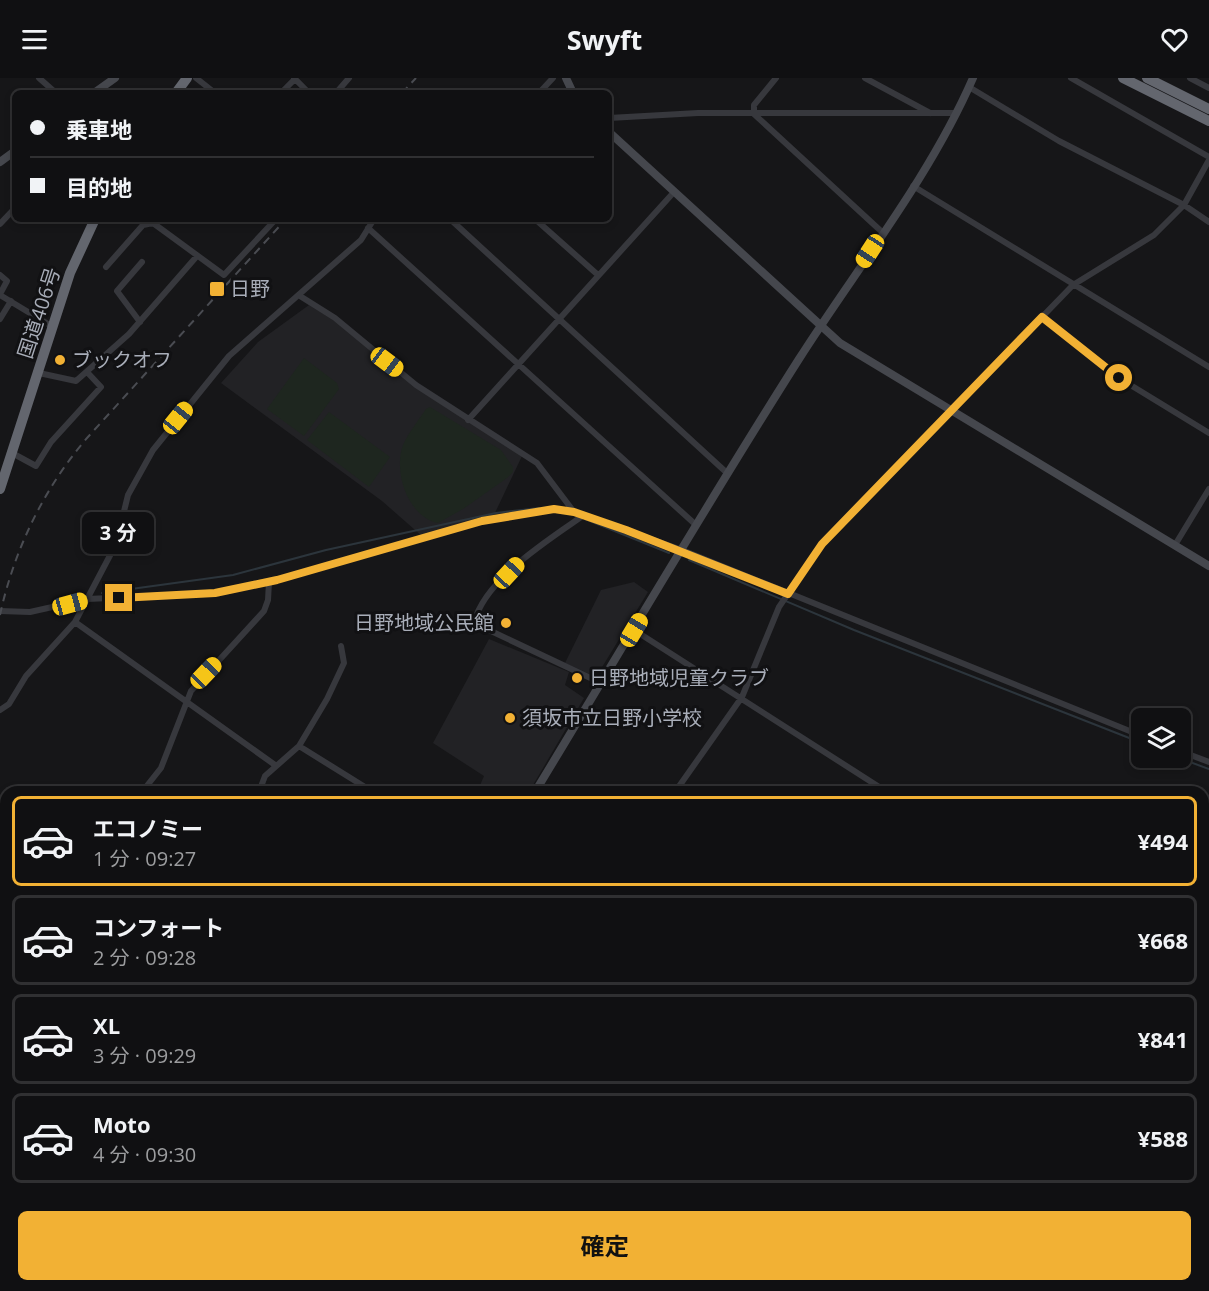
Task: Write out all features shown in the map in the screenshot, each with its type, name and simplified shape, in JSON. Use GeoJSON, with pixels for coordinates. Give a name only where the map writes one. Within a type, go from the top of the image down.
{"type":"FeatureCollection","features":[{"type":"Feature","properties":{"kind":"highway"},"geometry":{"type":"LineString","coordinates":[[1122,78],[1209,122]]}},
{"type":"Feature","properties":{"kind":"highway"},"geometry":{"type":"LineString","coordinates":[[1147,78],[1209,109]]}},
{"type":"Feature","properties":{"kind":"highway","name":"国道406号"},"geometry":{"type":"LineString","coordinates":[[0,489],[70,273],[94,222]]}},
{"type":"Feature","properties":{"kind":"street"},"geometry":{"type":"LineString","coordinates":[[39,78],[53,90]]}},
{"type":"Feature","properties":{"kind":"street"},"geometry":{"type":"LineString","coordinates":[[100,90],[115,78]]}},
{"type":"Feature","properties":{"kind":"street"},"geometry":{"type":"LineString","coordinates":[[196,78],[211,90]]}},
{"type":"Feature","properties":{"kind":"street"},"geometry":{"type":"LineString","coordinates":[[284,90],[295,78],[306,90]]}},
{"type":"Feature","properties":{"kind":"street"},"geometry":{"type":"LineString","coordinates":[[339,90],[349,78]]}},
{"type":"Feature","properties":{"kind":"street"},"geometry":{"type":"LineString","coordinates":[[542,90],[553,78]]}},
{"type":"Feature","properties":{"kind":"street"},"geometry":{"type":"LineString","coordinates":[[776,78],[754,105],[754,114],[882,232]]}},
{"type":"Feature","properties":{"kind":"street"},"geometry":{"type":"LineString","coordinates":[[865,78],[930,114]]}},
{"type":"Feature","properties":{"kind":"street"},"geometry":{"type":"LineString","coordinates":[[539,786],[727,473],[819,327],[913,186],[957,113],[973,78]]}},
{"type":"Feature","properties":{"kind":"street"},"geometry":{"type":"LineString","coordinates":[[679,786],[742,697],[785,597],[822,544],[1072,285],[1154,235],[1184,205],[1209,158],[1071,78]]}},
{"type":"Feature","properties":{"kind":"street"},"geometry":{"type":"LineString","coordinates":[[1190,78],[1209,88]]}},
{"type":"Feature","properties":{"kind":"street"},"geometry":{"type":"LineString","coordinates":[[969,87],[1059,141],[1184,205],[1209,222]]}},
{"type":"Feature","properties":{"kind":"street"},"geometry":{"type":"LineString","coordinates":[[612,118],[698,113],[957,113]]}},
{"type":"Feature","properties":{"kind":"street"},"geometry":{"type":"LineString","coordinates":[[612,135],[819,327],[862,358],[1209,566]]}},
{"type":"Feature","properties":{"kind":"street"},"geometry":{"type":"LineString","coordinates":[[913,186],[1209,367]]}},
{"type":"Feature","properties":{"kind":"street"},"geometry":{"type":"LineString","coordinates":[[468,420],[674,192]]}},
{"type":"Feature","properties":{"kind":"street"},"geometry":{"type":"LineString","coordinates":[[0,224],[12,211]]}},
{"type":"Feature","properties":{"kind":"street"},"geometry":{"type":"LineString","coordinates":[[106,267],[143,225],[153,223],[224,275],[273,222]]}},
{"type":"Feature","properties":{"kind":"street"},"geometry":{"type":"LineString","coordinates":[[0,710],[9,704],[26,676],[75,622],[116,544],[128,495],[153,450],[229,356],[259,327],[300,296],[361,240],[372,222]]}},
{"type":"Feature","properties":{"kind":"street"},"geometry":{"type":"LineString","coordinates":[[453,222],[727,473]]}},
{"type":"Feature","properties":{"kind":"street"},"geometry":{"type":"LineString","coordinates":[[538,222],[598,275]]}},
{"type":"Feature","properties":{"kind":"street"},"geometry":{"type":"LineString","coordinates":[[368,228],[696,525]]}},
{"type":"Feature","properties":{"kind":"street"},"geometry":{"type":"LineString","coordinates":[[39,373],[76,381],[140,321],[197,256]]}},
{"type":"Feature","properties":{"kind":"street"},"geometry":{"type":"LineString","coordinates":[[140,321],[117,291],[142,262]]}},
{"type":"Feature","properties":{"kind":"street"},"geometry":{"type":"LineString","coordinates":[[0,275],[7,281],[0,295],[53,327]]}},
{"type":"Feature","properties":{"kind":"street"},"geometry":{"type":"LineString","coordinates":[[300,296],[335,318],[387,362],[468,420],[537,463],[574,512]]}},
{"type":"Feature","properties":{"kind":"street"},"geometry":{"type":"LineString","coordinates":[[0,319],[11,302]]}},
{"type":"Feature","properties":{"kind":"street"},"geometry":{"type":"LineString","coordinates":[[1042,317],[1119,378],[1209,433]]}},
{"type":"Feature","properties":{"kind":"street"},"geometry":{"type":"LineString","coordinates":[[12,453],[36,466],[51,442],[101,387],[87,372]]}},
{"type":"Feature","properties":{"kind":"street"},"geometry":{"type":"LineString","coordinates":[[1175,545],[1209,489]]}},
{"type":"Feature","properties":{"kind":"street"},"geometry":{"type":"LineString","coordinates":[[0,611],[30,612],[88,599],[215,593],[269,582],[482,521],[554,509],[584,515],[682,550],[785,597],[1131,732]]}},
{"type":"Feature","properties":{"kind":"street"},"geometry":{"type":"LineString","coordinates":[[584,515],[525,556],[478,606],[474,623],[477,627],[601,683]]}},
{"type":"Feature","properties":{"kind":"street"},"geometry":{"type":"LineString","coordinates":[[147,786],[161,768],[186,700],[206,673],[264,611],[268,600],[269,582]]}},
{"type":"Feature","properties":{"kind":"street"},"geometry":{"type":"LineString","coordinates":[[75,622],[275,765]]}},
{"type":"Feature","properties":{"kind":"street"},"geometry":{"type":"LineString","coordinates":[[634,630],[878,786]]}},
{"type":"Feature","properties":{"kind":"street"},"geometry":{"type":"LineString","coordinates":[[261,786],[265,776],[275,765],[299,746],[327,699],[344,663],[341,646]]}},
{"type":"Feature","properties":{"kind":"street"},"geometry":{"type":"LineString","coordinates":[[299,746],[363,786]]}},
{"type":"Feature","properties":{"kind":"street"},"geometry":{"type":"LineString","coordinates":[[1191,755],[1209,762]]}},
{"type":"Feature","properties":{"kind":"shaded area"},"geometry":{"type":"Polygon","coordinates":[[[309,305],[352,332],[393,371],[522,456],[494,515],[423,537],[382,501],[221,383],[258,342],[309,305]]]}},
{"type":"Feature","properties":{"kind":"shaded area"},"geometry":{"type":"Polygon","coordinates":[[[304,358],[337,383],[339,389],[304,436],[267,409],[304,358]]]}},
{"type":"Feature","properties":{"kind":"shaded area"},"geometry":{"type":"Polygon","coordinates":[[[430,407],[501,450],[513,467],[513,472],[507,478],[463,509],[438,523],[427,519],[411,503],[400,468],[403,445],[426,409],[430,407]]]}},
{"type":"Feature","properties":{"kind":"shaded area"},"geometry":{"type":"Polygon","coordinates":[[[329,412],[390,457],[369,487],[307,440],[329,412]]]}},
{"type":"Feature","properties":{"kind":"shaded area"},"geometry":{"type":"Polygon","coordinates":[[[634,582],[648,592],[596,677],[565,663],[601,590],[634,582]]]}},
{"type":"Feature","properties":{"kind":"shaded area","name":"須坂市立日野小学校"},"geometry":{"type":"Polygon","coordinates":[[[489,639],[569,672],[565,685],[584,698],[533,786],[480,786],[484,776],[433,743],[489,639]]]}},
{"type":"Feature","properties":{"kind":"waterway"},"geometry":{"type":"LineString","coordinates":[[102,593],[233,575],[326,550],[496,513],[539,508]]}},
{"type":"Feature","properties":{"kind":"waterway"},"geometry":{"type":"LineString","coordinates":[[585,519],[669,553]]}},
{"type":"Feature","properties":{"kind":"waterway"},"geometry":{"type":"LineString","coordinates":[[689,560],[854,630],[1131,739]]}},
{"type":"Feature","properties":{"kind":"waterway"},"geometry":{"type":"LineString","coordinates":[[1191,762],[1209,769]]}},
{"type":"Feature","properties":{"kind":"railway"},"geometry":{"type":"LineString","coordinates":[[405,90],[416,78]]}},
{"type":"Feature","properties":{"kind":"railway"},"geometry":{"type":"LineString","coordinates":[[0,615],[22,544],[44,499],[71,457],[283,222]]}},
{"type":"Feature","properties":{"kind":"place","name":"日野"},"geometry":{"type":"Point","coordinates":[217,289]}},
{"type":"Feature","properties":{"kind":"place","name":"ブックオフ"},"geometry":{"type":"Point","coordinates":[60,360]}},
{"type":"Feature","properties":{"kind":"place","name":"日野地域公民館"},"geometry":{"type":"Point","coordinates":[506,623]}},
{"type":"Feature","properties":{"kind":"place","name":"日野地域児童クラブ"},"geometry":{"type":"Point","coordinates":[577,678]}},
{"type":"Feature","properties":{"kind":"place","name":"須坂市立日野小学校"},"geometry":{"type":"Point","coordinates":[510,718]}},
{"type":"Feature","properties":{"kind":"route"},"geometry":{"type":"LineString","coordinates":[[119,598],[215,593],[277,580],[482,521],[554,509],[574,512],[682,550],[788,594],[822,544],[1042,317],[1119,378]]}}]}
